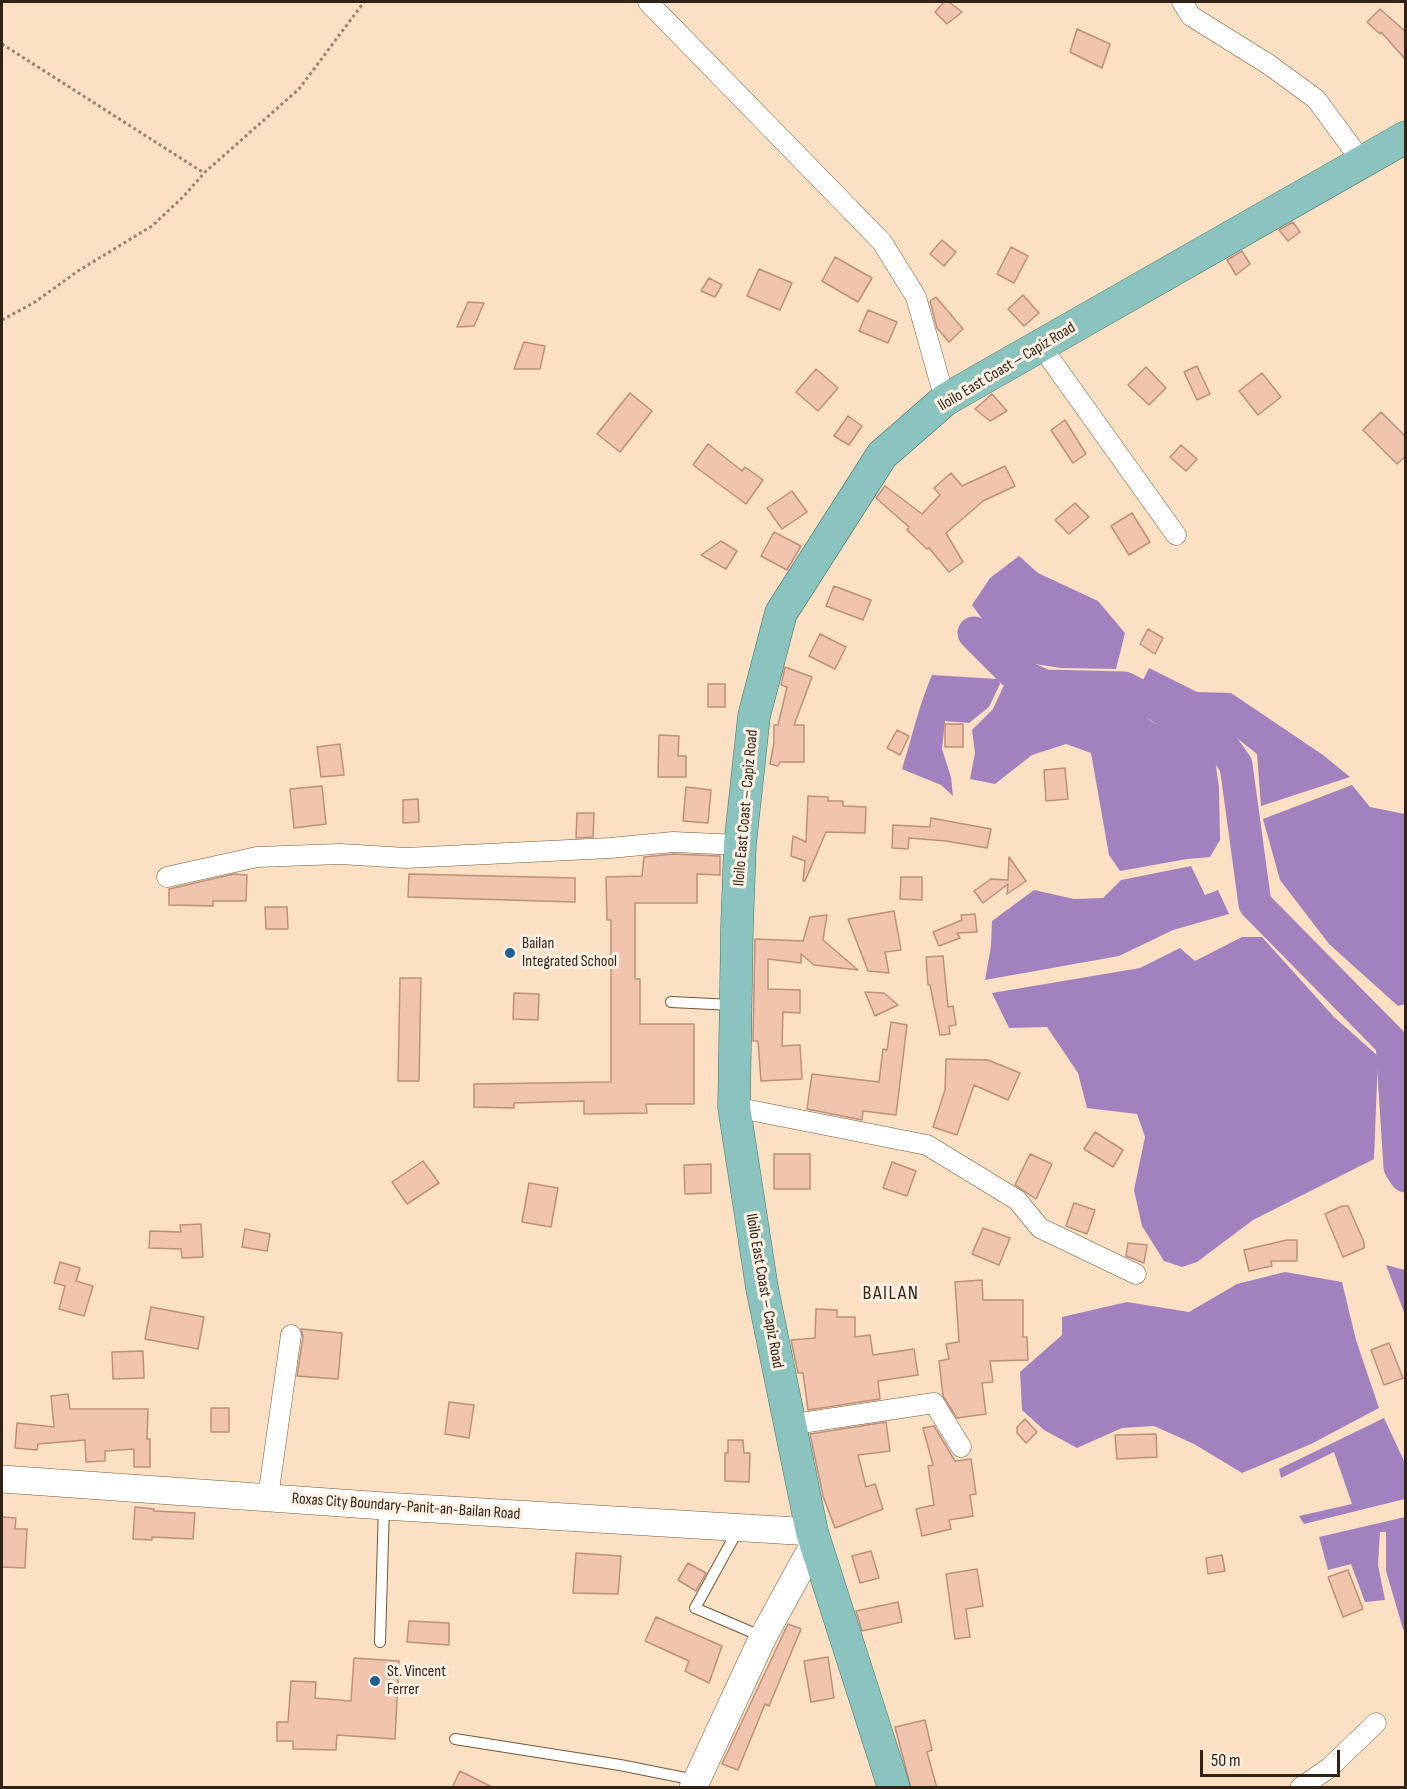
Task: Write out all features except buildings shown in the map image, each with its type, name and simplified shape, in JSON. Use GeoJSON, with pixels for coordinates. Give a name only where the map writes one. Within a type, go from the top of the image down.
{"type":"FeatureCollection","features":[{"type":"Feature","properties":{"kind":"main road","name":"Iloilo East Coast – Capiz Road"},"geometry":{"type":"LineString","coordinates":[[894,1788],[813,1537],[788,1425],[762,1288],[734,1107],[740,845],[754,716],[781,613],[882,455],[945,400],[1406,137]]}},
{"type":"Feature","properties":{"kind":"main road","name":"Roxas City Boundary-Panit-an-Bailan Road"},"geometry":{"type":"LineString","coordinates":[[2,1479],[739,1528],[813,1537]]}},
{"type":"Feature","properties":{"kind":"main road"},"geometry":{"type":"LineString","coordinates":[[695,1784],[763,1637],[813,1537]]}},
{"type":"Feature","properties":{"kind":"street"},"geometry":{"type":"LineString","coordinates":[[648,2],[882,242],[916,297],[945,400]]}},
{"type":"Feature","properties":{"kind":"street"},"geometry":{"type":"LineString","coordinates":[[1182,2],[1191,16],[1268,64],[1316,99],[1364,163]]}},
{"type":"Feature","properties":{"kind":"street"},"geometry":{"type":"LineString","coordinates":[[1041,346],[1176,535]]}},
{"type":"Feature","properties":{"kind":"street"},"geometry":{"type":"LineString","coordinates":[[167,877],[256,857],[340,854],[406,858],[610,848],[673,842],[740,845]]}},
{"type":"Feature","properties":{"kind":"street"},"geometry":{"type":"LineString","coordinates":[[734,1107],[927,1144],[1017,1200],[1040,1228],[1136,1274]]}},
{"type":"Feature","properties":{"kind":"street"},"geometry":{"type":"LineString","coordinates":[[268,1497],[291,1335]]}},
{"type":"Feature","properties":{"kind":"street"},"geometry":{"type":"LineString","coordinates":[[788,1425],[934,1403],[961,1447]]}},
{"type":"Feature","properties":{"kind":"street"},"geometry":{"type":"LineString","coordinates":[[1300,1788],[1329,1768],[1376,1723]]}},
{"type":"Feature","properties":{"kind":"lane"},"geometry":{"type":"LineString","coordinates":[[671,1002],[736,1006]]}},
{"type":"Feature","properties":{"kind":"lane"},"geometry":{"type":"LineString","coordinates":[[380,1642],[384,1506]]}},
{"type":"Feature","properties":{"kind":"lane"},"geometry":{"type":"LineString","coordinates":[[739,1528],[695,1608],[763,1637]]}},
{"type":"Feature","properties":{"kind":"lane"},"geometry":{"type":"LineString","coordinates":[[455,1739],[620,1765],[695,1784]]}},
{"type":"Feature","properties":{"kind":"path"},"geometry":{"type":"LineString","coordinates":[[2,320],[35,302],[152,226],[184,196],[204,173],[299,89],[364,2]]}},
{"type":"Feature","properties":{"kind":"path"},"geometry":{"type":"LineString","coordinates":[[2,44],[204,173]]}},
{"type":"Feature","properties":{"kind":"shaded area"},"geometry":{"type":"Polygon","coordinates":[[[1019,556],[1038,573],[1098,601],[1125,633],[1116,669],[1061,668],[1028,663],[999,642],[972,605],[990,578],[1019,556]]]}},
{"type":"Feature","properties":{"kind":"shaded area"},"geometry":{"type":"Polygon","coordinates":[[[1149,668],[1197,692],[1231,693],[1323,755],[1350,777],[1261,806],[1257,754],[1218,723],[1175,704],[1142,682],[1149,668]]]}},
{"type":"Feature","properties":{"kind":"shaded area"},"geometry":{"type":"Polygon","coordinates":[[[932,675],[998,679],[1000,684],[989,707],[969,723],[945,721],[942,749],[951,777],[953,796],[941,785],[902,769],[919,709],[932,675]]]}},
{"type":"Feature","properties":{"kind":"shaded area"},"geometry":{"type":"Polygon","coordinates":[[[1004,685],[1053,700],[1125,700],[1151,721],[1188,739],[1215,759],[1219,788],[1220,840],[1210,857],[1120,871],[1109,855],[1091,753],[1066,744],[1032,755],[995,784],[970,779],[975,753],[972,730],[993,709],[1004,685]]]}},
{"type":"Feature","properties":{"kind":"shaded area"},"geometry":{"type":"Polygon","coordinates":[[[1352,785],[1370,807],[1405,814],[1405,1004],[1398,1006],[1329,944],[1280,880],[1263,819],[1352,785]]]}},
{"type":"Feature","properties":{"kind":"shaded area"},"geometry":{"type":"Polygon","coordinates":[[[1191,866],[1205,895],[1218,890],[1229,914],[1173,930],[1119,956],[985,980],[991,946],[992,921],[1034,890],[1074,899],[1103,898],[1121,880],[1191,866]]]}},
{"type":"Feature","properties":{"kind":"shaded area"},"geometry":{"type":"Polygon","coordinates":[[[1242,937],[1262,937],[1334,1017],[1378,1056],[1374,1159],[1253,1220],[1197,1262],[1182,1267],[1164,1261],[1142,1226],[1134,1190],[1145,1137],[1137,1114],[1087,1108],[1078,1073],[1047,1027],[1009,1028],[992,993],[1140,968],[1180,948],[1195,961],[1242,937]]]}},
{"type":"Feature","properties":{"kind":"shaded area"},"geometry":{"type":"Polygon","coordinates":[[[1386,1265],[1405,1270],[1405,1315],[1404,1312],[1386,1265]]]}},
{"type":"Feature","properties":{"kind":"shaded area"},"geometry":{"type":"Polygon","coordinates":[[[1285,1272],[1342,1282],[1356,1340],[1379,1408],[1311,1444],[1242,1473],[1194,1444],[1154,1426],[1122,1428],[1077,1448],[1044,1430],[1022,1410],[1020,1372],[1062,1335],[1062,1317],[1127,1302],[1189,1312],[1237,1284],[1285,1272]]]}},
{"type":"Feature","properties":{"kind":"shaded area"},"geometry":{"type":"Polygon","coordinates":[[[1384,1418],[1405,1463],[1405,1499],[1304,1524],[1299,1516],[1352,1504],[1334,1452],[1281,1478],[1279,1469],[1384,1418]]]}},
{"type":"Feature","properties":{"kind":"shaded area"},"geometry":{"type":"Polygon","coordinates":[[[1406,1517],[1405,1630],[1386,1571],[1386,1532],[1380,1532],[1378,1565],[1385,1600],[1365,1602],[1351,1564],[1328,1570],[1319,1537],[1406,1517]]]}},
{"type":"Feature","properties":{"kind":"waterway"},"geometry":{"type":"LineString","coordinates":[[974,633],[1013,672],[1045,686],[1124,688],[1220,742],[1236,765],[1255,904],[1392,1043],[1400,1167],[1406,1176]]}},
{"type":"Feature","properties":{"kind":"place","name":"Bailan Integrated School"},"geometry":{"type":"Point","coordinates":[510,953]}},
{"type":"Feature","properties":{"kind":"place","name":"St. Vincent Ferrer"},"geometry":{"type":"Point","coordinates":[375,1681]}},
{"type":"Feature","properties":{"kind":"district","name":"BAILAN"},"geometry":{"type":"Point","coordinates":[891,1294]}}]}
